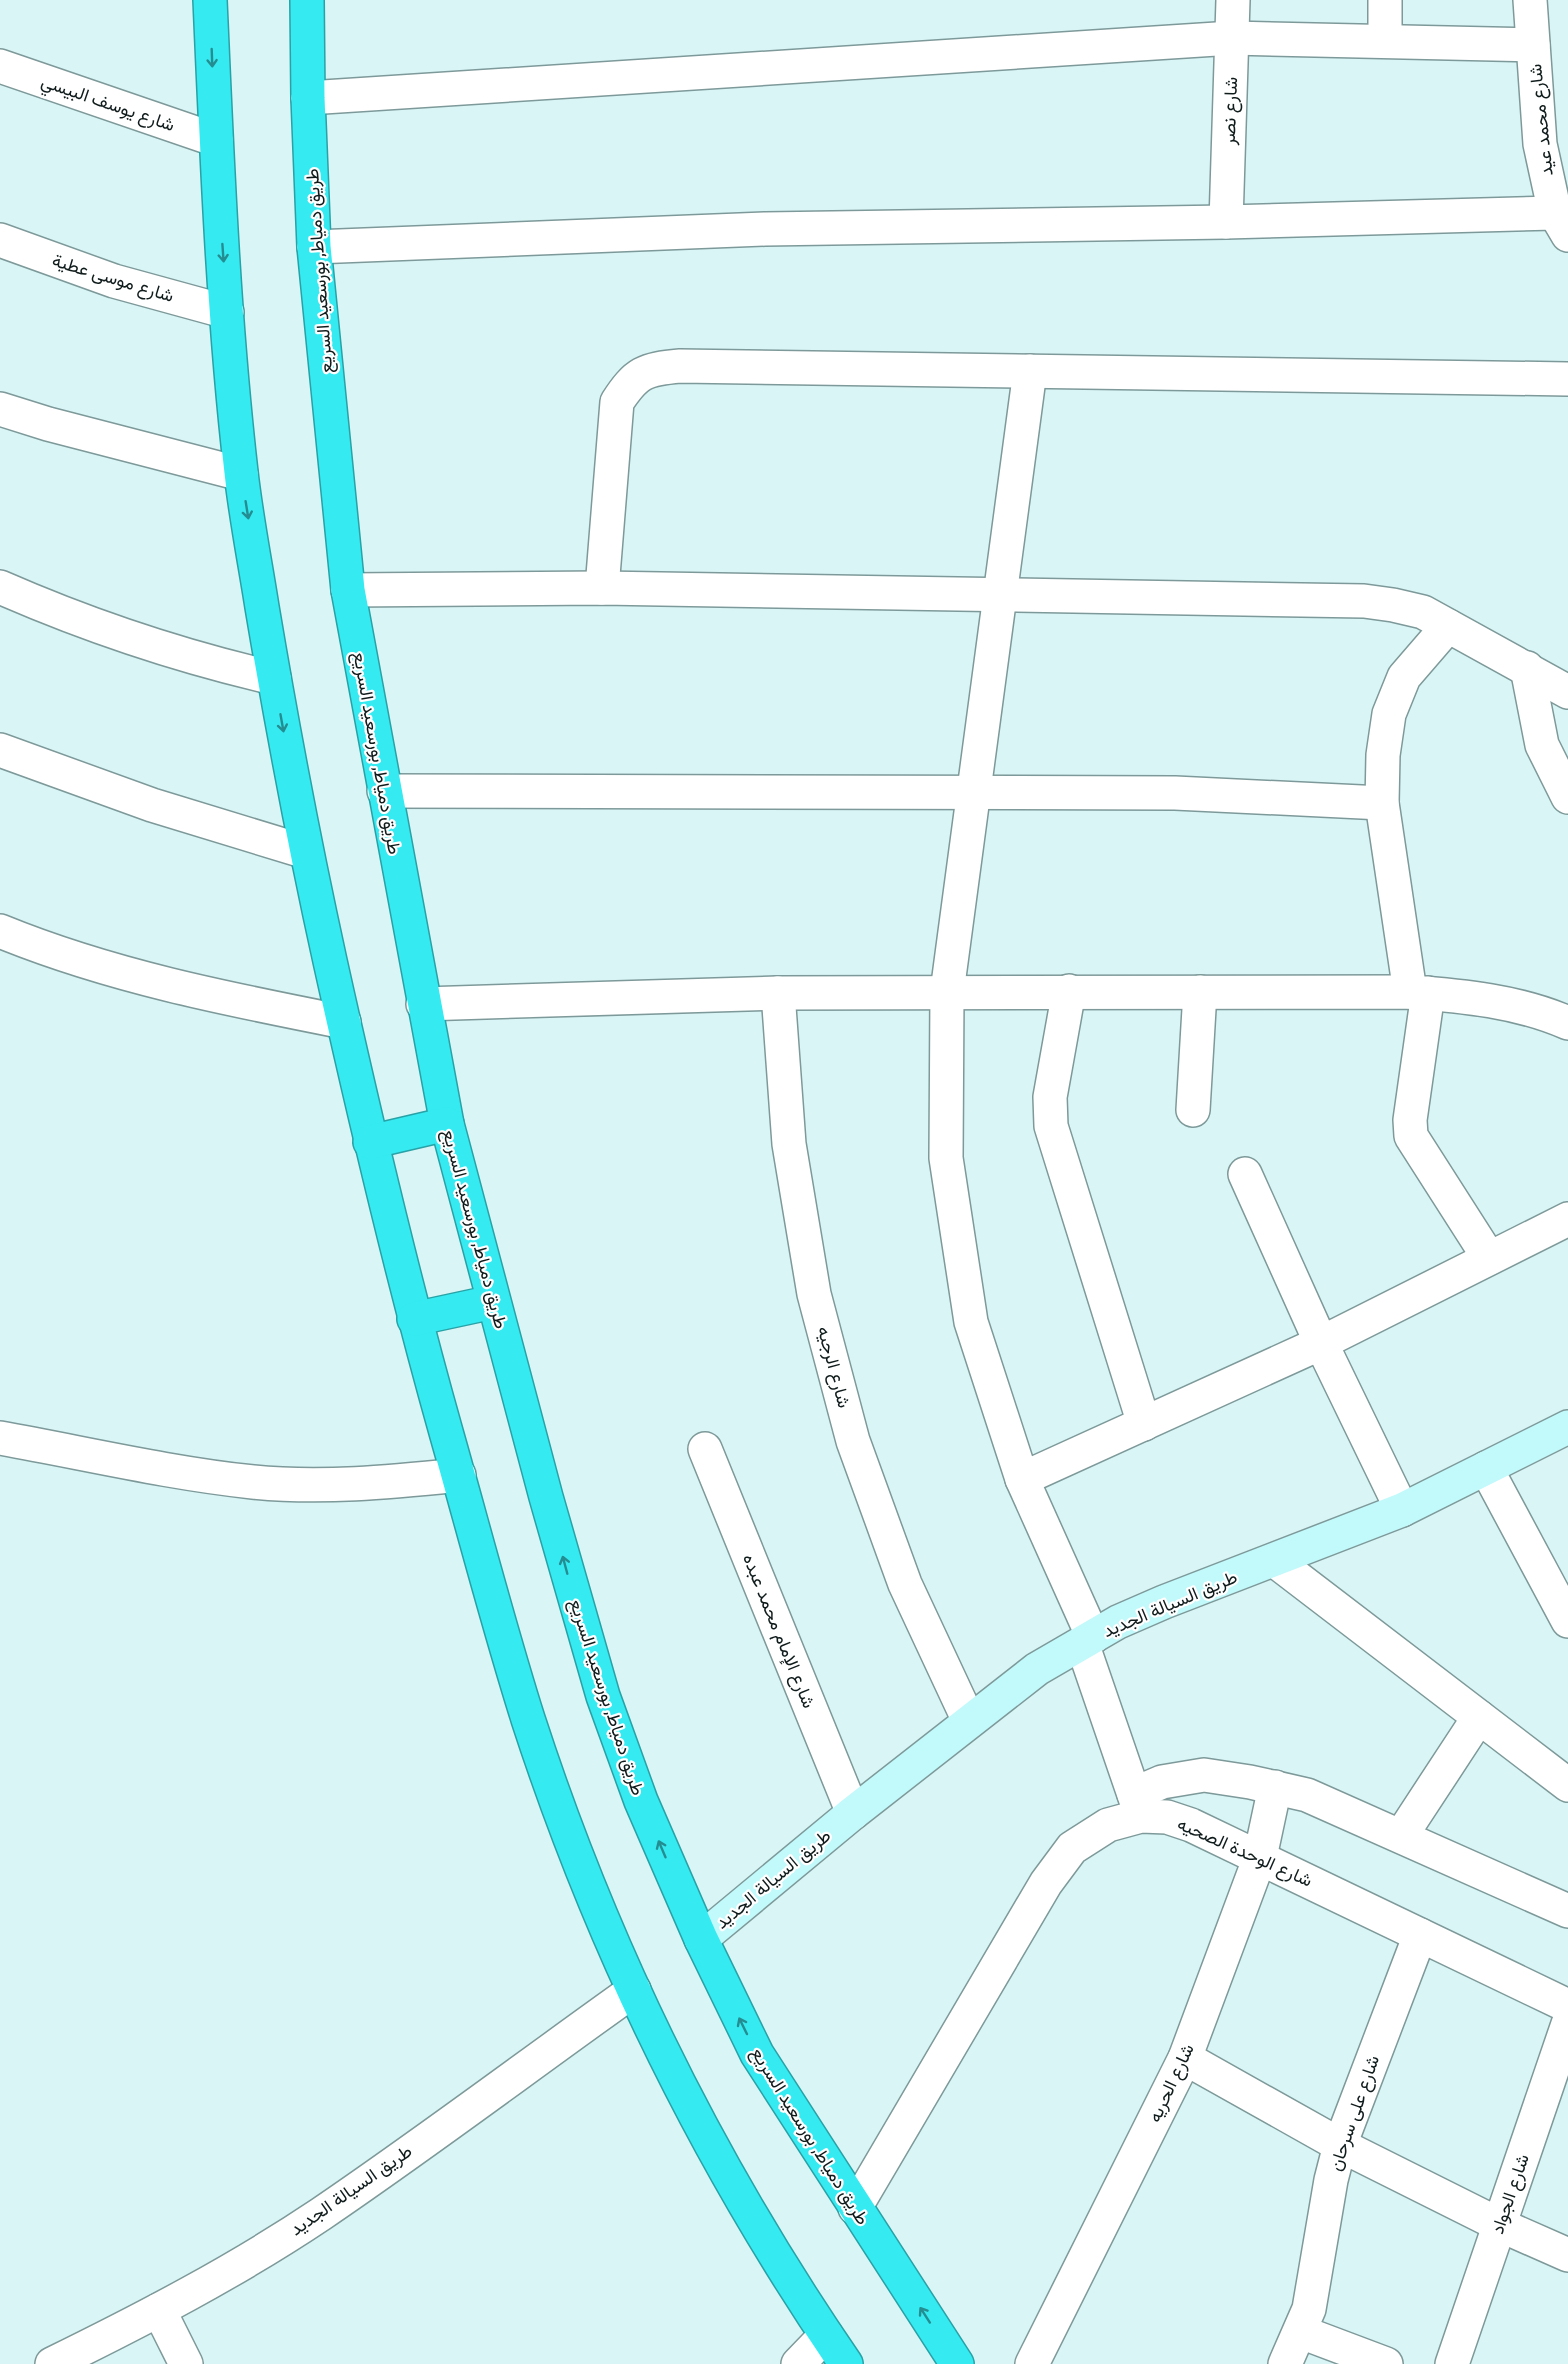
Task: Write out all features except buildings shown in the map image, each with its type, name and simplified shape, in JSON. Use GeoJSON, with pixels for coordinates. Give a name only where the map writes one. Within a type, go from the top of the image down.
{"type":"FeatureCollection","features":[{"type":"Feature","properties":{"kind":"highway"},"geometry":{"type":"LineString","coordinates":[[210,0],[227,312],[241,474],[274,678],[306,852],[370,1142],[414,1319],[530,1723],[602,1917],[634,1990],[695,2115],[768,2243],[846,2364]]}},
{"type":"Feature","properties":{"kind":"highway","name":"طريق دمياط, بورسعيد السريع"},"geometry":{"type":"LineString","coordinates":[[307,0],[314,247],[348,590],[447,1124],[577,1609],[603,1696],[641,1801],[701,1940],[757,2054],[957,2364]]}},
{"type":"Feature","properties":{"kind":"highway"},"geometry":{"type":"LineString","coordinates":[[370,1142],[447,1124]]}},
{"type":"Feature","properties":{"kind":"highway"},"geometry":{"type":"LineString","coordinates":[[414,1319],[493,1302]]}},
{"type":"Feature","properties":{"kind":"street","name":"شارع نصر"},"geometry":{"type":"LineString","coordinates":[[1226,222],[1233,0]]}},
{"type":"Feature","properties":{"kind":"street"},"geometry":{"type":"LineString","coordinates":[[1385,41],[1386,0]]}},
{"type":"Feature","properties":{"kind":"street","name":"شارع محمد عيد"},"geometry":{"type":"LineString","coordinates":[[1530,0],[1533,45],[1554,146],[1561,224]]}},
{"type":"Feature","properties":{"kind":"street"},"geometry":{"type":"LineString","coordinates":[[308,98],[1232,38],[1533,45]]}},
{"type":"Feature","properties":{"kind":"street","name":"شارع يوسف البيسي"},"geometry":{"type":"LineString","coordinates":[[0,66],[216,140]]}},
{"type":"Feature","properties":{"kind":"street"},"geometry":{"type":"LineString","coordinates":[[314,247],[765,229],[1226,222],[1561,224]]}},
{"type":"Feature","properties":{"kind":"street","name":"شارع موسى عطية"},"geometry":{"type":"LineString","coordinates":[[0,240],[114,281],[227,312]]}},
{"type":"Feature","properties":{"kind":"street"},"geometry":{"type":"LineString","coordinates":[[602,588],[616,402],[631,381],[653,368],[680,366],[1568,379]]}},
{"type":"Feature","properties":{"kind":"street"},"geometry":{"type":"LineString","coordinates":[[1030,371],[947,992],[946,1158],[972,1322],[1022,1479],[1087,1640],[1137,1805],[1162,1782],[1204,1774],[1275,1787],[1307,1795],[1568,1911]]}},
{"type":"Feature","properties":{"kind":"street"},"geometry":{"type":"LineString","coordinates":[[0,409],[58,427],[241,474]]}},
{"type":"Feature","properties":{"kind":"street"},"geometry":{"type":"LineString","coordinates":[[0,586],[64,614],[152,645],[211,664],[274,678]]}},
{"type":"Feature","properties":{"kind":"street"},"geometry":{"type":"LineString","coordinates":[[348,590],[602,588],[1364,601],[1423,612],[1568,692]]}},
{"type":"Feature","properties":{"kind":"street"},"geometry":{"type":"LineString","coordinates":[[1448,626],[1404,677],[1389,714],[1383,755],[1382,803],[1419,993],[1410,1120],[1411,1136],[1489,1258]]}},
{"type":"Feature","properties":{"kind":"street"},"geometry":{"type":"LineString","coordinates":[[1527,668],[1542,745],[1568,797]]}},
{"type":"Feature","properties":{"kind":"street"},"geometry":{"type":"LineString","coordinates":[[0,750],[152,805],[306,852]]}},
{"type":"Feature","properties":{"kind":"street"},"geometry":{"type":"LineString","coordinates":[[384,791],[1175,793],[1382,803]]}},
{"type":"Feature","properties":{"kind":"street"},"geometry":{"type":"LineString","coordinates":[[0,932],[126,974],[220,998],[344,1022]]}},
{"type":"Feature","properties":{"kind":"street"},"geometry":{"type":"LineString","coordinates":[[1069,992],[1050,1097],[1051,1126],[1144,1424]]}},
{"type":"Feature","properties":{"kind":"street"},"geometry":{"type":"LineString","coordinates":[[1193,1110],[1200,992]]}},
{"type":"Feature","properties":{"kind":"street"},"geometry":{"type":"LineString","coordinates":[[423,1004],[778,993],[1419,993],[1483,998],[1554,1017],[1568,1023]]}},
{"type":"Feature","properties":{"kind":"street","name":"شارع الرجيه"},"geometry":{"type":"LineString","coordinates":[[778,993],[789,1144],[817,1306],[853,1441],[904,1584],[969,1721]]}},
{"type":"Feature","properties":{"kind":"street"},"geometry":{"type":"LineString","coordinates":[[1245,1174],[1321,1343],[1402,1510]]}},
{"type":"Feature","properties":{"kind":"street"},"geometry":{"type":"LineString","coordinates":[[1022,1479],[1321,1343],[1568,1219]]}},
{"type":"Feature","properties":{"kind":"street","name":"طريق السيالة الجديد"},"geometry":{"type":"LineString","coordinates":[[701,1940],[853,1812],[1037,1669],[1118,1622],[1402,1510],[1568,1427]]}},
{"type":"Feature","properties":{"kind":"street"},"geometry":{"type":"LineString","coordinates":[[0,1438],[185,1472],[254,1482],[324,1485],[459,1475]]}},
{"type":"Feature","properties":{"kind":"street","name":"شارع الإمام محمد عبده"},"geometry":{"type":"LineString","coordinates":[[705,1449],[853,1812]]}},
{"type":"Feature","properties":{"kind":"street"},"geometry":{"type":"LineString","coordinates":[[1486,1468],[1568,1621]]}},
{"type":"Feature","properties":{"kind":"street"},"geometry":{"type":"LineString","coordinates":[[1274,1560],[1568,1785]]}},
{"type":"Feature","properties":{"kind":"street"},"geometry":{"type":"LineString","coordinates":[[1401,1836],[1479,1717]]}},
{"type":"Feature","properties":{"kind":"street","name":"شارع الحريه"},"geometry":{"type":"LineString","coordinates":[[1032,2364],[1185,2058],[1260,1857],[1275,1787]]}},
{"type":"Feature","properties":{"kind":"street","name":"شارع الوحدة الصحيه"},"geometry":{"type":"LineString","coordinates":[[855,2208],[1046,1883],[1072,1848],[1137,1805],[1191,1825],[1260,1857],[1568,2006]]}},
{"type":"Feature","properties":{"kind":"street","name":"شارع على سرحان"},"geometry":{"type":"LineString","coordinates":[[1285,2364],[1310,2308],[1331,2180],[1340,2145],[1420,1935]]}},
{"type":"Feature","properties":{"kind":"street","name":"طريق السيالة الجديد"},"geometry":{"type":"LineString","coordinates":[[52,2364],[159,2310],[240,2264],[320,2214],[634,1990]]}},
{"type":"Feature","properties":{"kind":"street","name":"شارع الجواد"},"geometry":{"type":"LineString","coordinates":[[1452,2364],[1568,2024]]}},
{"type":"Feature","properties":{"kind":"street"},"geometry":{"type":"LineString","coordinates":[[1185,2058],[1340,2145],[1500,2225],[1568,2255]]}},
{"type":"Feature","properties":{"kind":"street"},"geometry":{"type":"LineString","coordinates":[[159,2310],[186,2364]]}},
{"type":"Feature","properties":{"kind":"street"},"geometry":{"type":"LineString","coordinates":[[1301,2332],[1386,2364]]}},
{"type":"Feature","properties":{"kind":"street"},"geometry":{"type":"LineString","coordinates":[[798,2364],[826,2336]]}}]}
